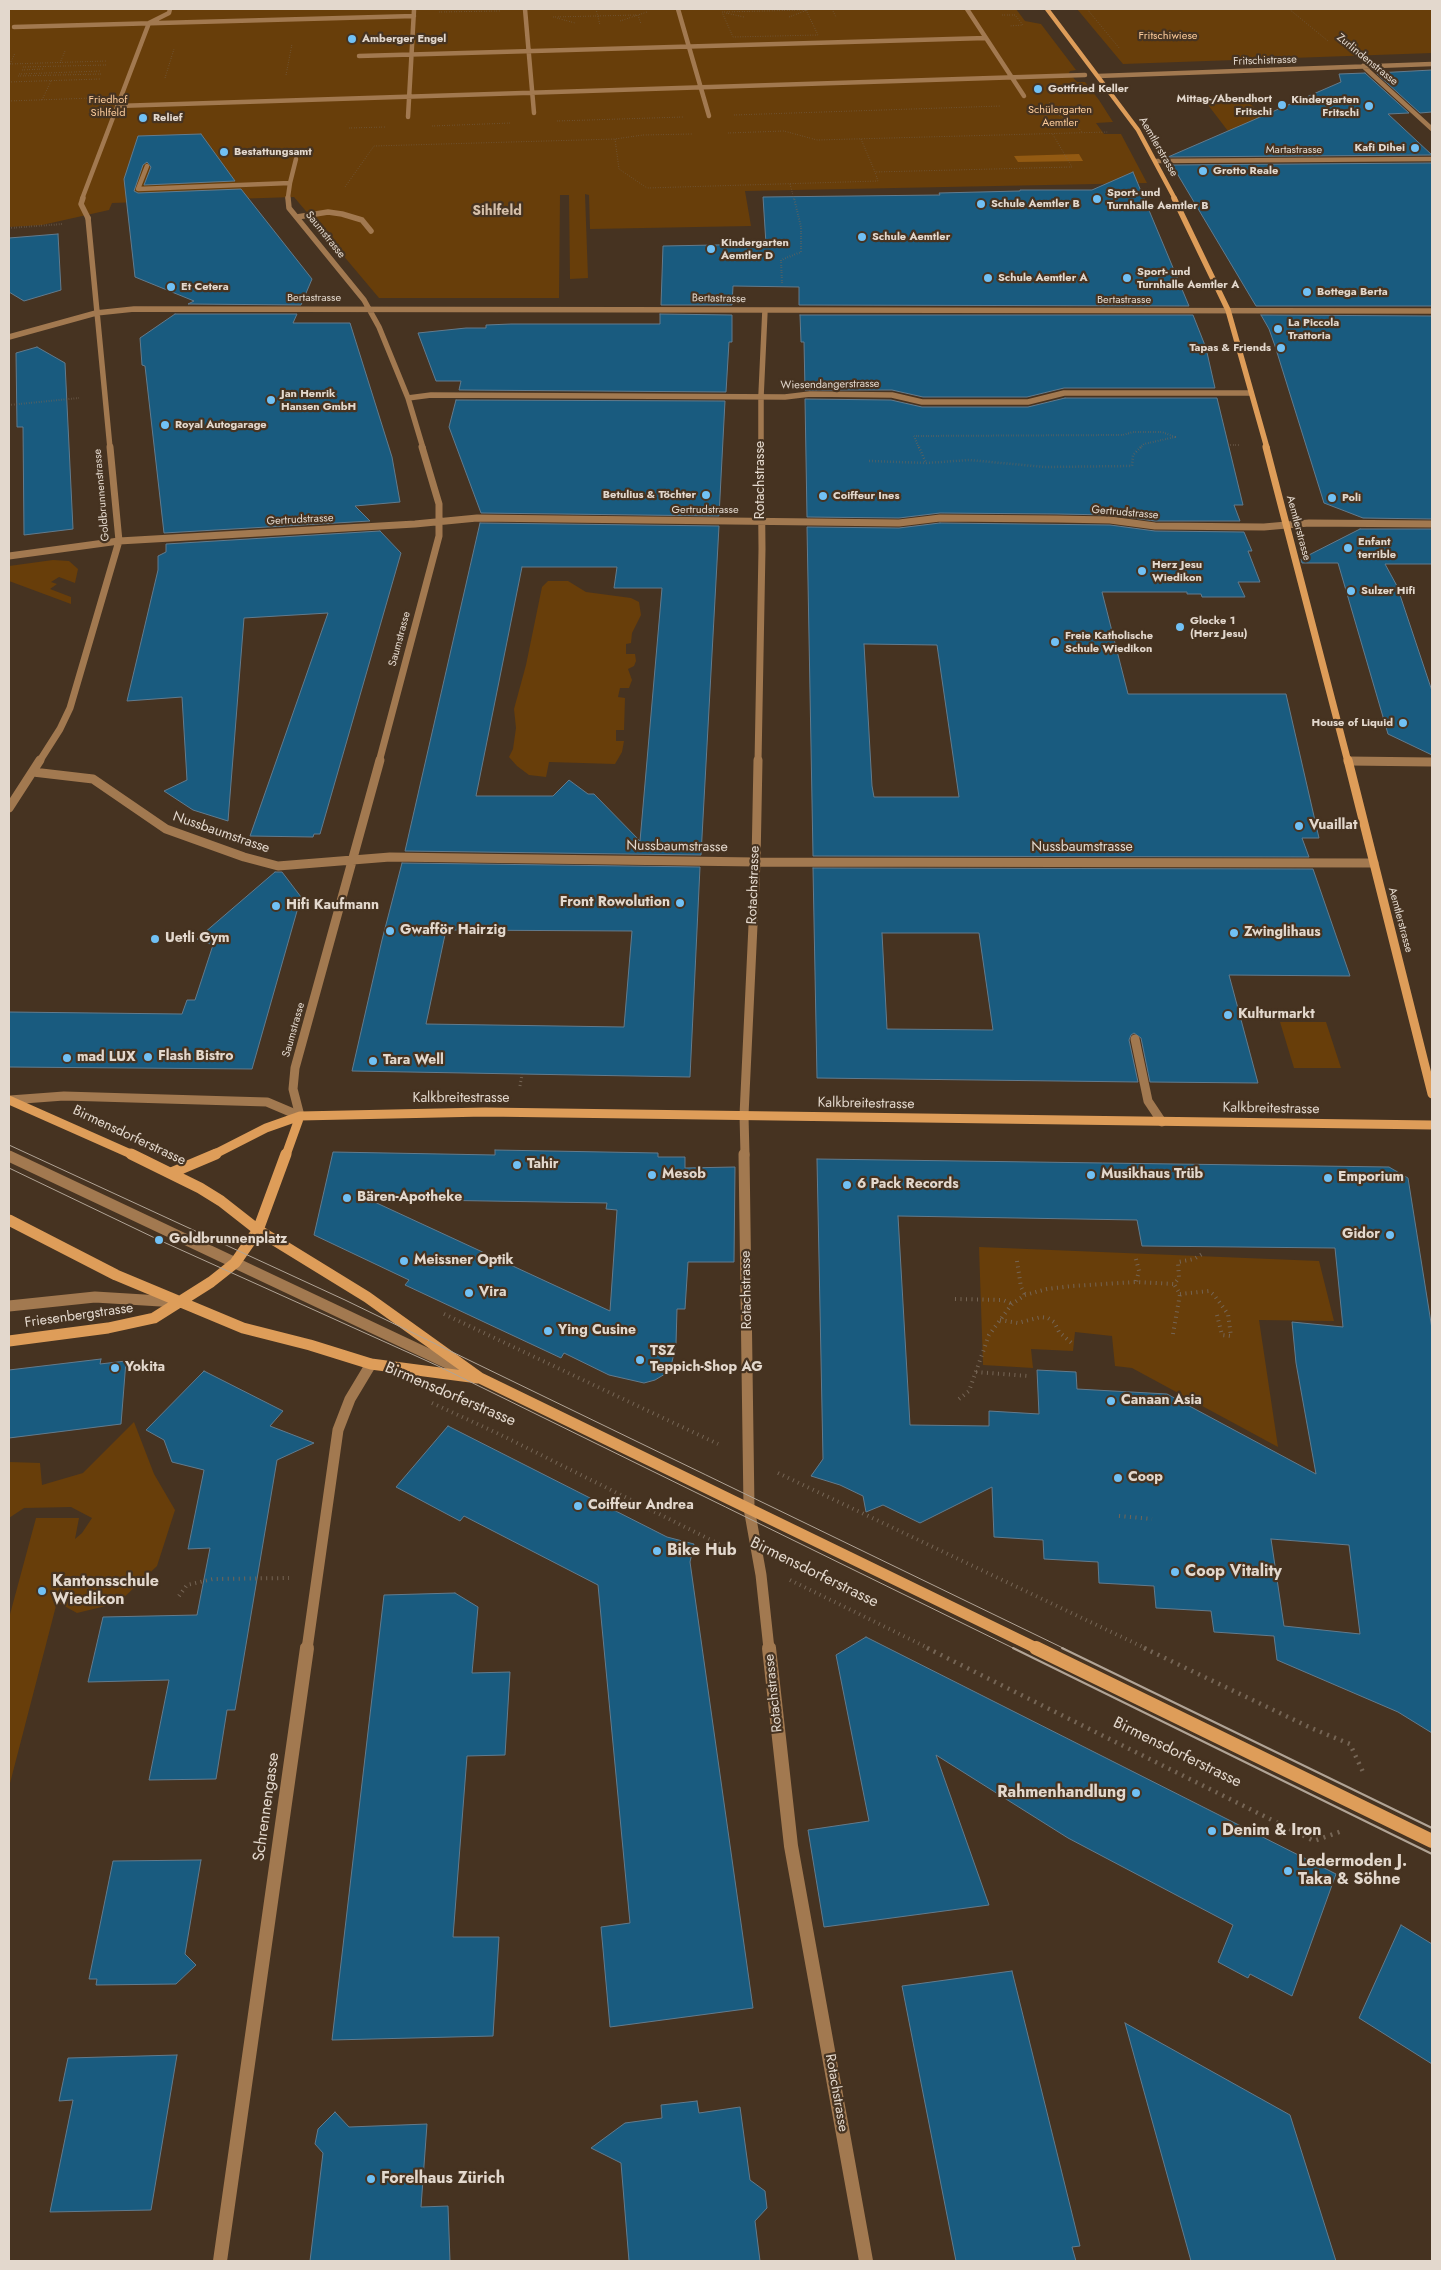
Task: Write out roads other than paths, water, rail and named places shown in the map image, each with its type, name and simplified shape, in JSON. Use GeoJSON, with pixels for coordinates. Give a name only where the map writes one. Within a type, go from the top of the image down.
{"type":"FeatureCollection","features":[{"type":"Feature","properties":{"kind":"street"},"geometry":{"type":"LineString","coordinates":[[149,23],[169,13],[170,9]]}},
{"type":"Feature","properties":{"kind":"street"},"geometry":{"type":"LineString","coordinates":[[525,9],[534,113]]}},
{"type":"Feature","properties":{"kind":"street"},"geometry":{"type":"LineString","coordinates":[[678,9],[709,116]]}},
{"type":"Feature","properties":{"kind":"street"},"geometry":{"type":"LineString","coordinates":[[967,9],[1024,96]]}},
{"type":"Feature","properties":{"kind":"street","name":"Aemtlerstrasse"},"geometry":{"type":"LineString","coordinates":[[1047,9],[1138,130],[1156,161],[1228,310],[1288,524],[1432,1094]]}},
{"type":"Feature","properties":{"kind":"street"},"geometry":{"type":"LineString","coordinates":[[14,27],[297,19],[414,12],[408,117]]}},
{"type":"Feature","properties":{"kind":"street","name":"Goldbrunnenstrasse"},"geometry":{"type":"LineString","coordinates":[[9,808],[60,730],[70,708],[119,541],[88,218],[81,204],[149,23]]}},
{"type":"Feature","properties":{"kind":"street"},"geometry":{"type":"LineString","coordinates":[[359,56],[986,38]]}},
{"type":"Feature","properties":{"kind":"street","name":"Fritschistrasse"},"geometry":{"type":"LineString","coordinates":[[1098,76],[1432,64]]}},
{"type":"Feature","properties":{"kind":"street","name":"Zurlindenstrasse"},"geometry":{"type":"LineString","coordinates":[[1363,66],[1432,128]]}},
{"type":"Feature","properties":{"kind":"street"},"geometry":{"type":"LineString","coordinates":[[117,106],[1084,76]]}},
{"type":"Feature","properties":{"kind":"street"},"geometry":{"type":"LineString","coordinates":[[147,166],[138,189],[290,183],[296,159]]}},
{"type":"Feature","properties":{"kind":"street","name":"Martastrasse"},"geometry":{"type":"LineString","coordinates":[[1156,161],[1432,159]]}},
{"type":"Feature","properties":{"kind":"street","name":"Saumstrasse"},"geometry":{"type":"LineString","coordinates":[[290,183],[289,208],[364,300],[379,327],[408,398],[438,504],[440,521],[439,536],[353,861],[295,1068],[293,1089],[300,1116]]}},
{"type":"Feature","properties":{"kind":"street"},"geometry":{"type":"LineString","coordinates":[[296,217],[328,212],[342,214],[362,220],[371,231]]}},
{"type":"Feature","properties":{"kind":"street","name":"Bertastrasse"},"geometry":{"type":"LineString","coordinates":[[9,337],[96,313],[134,309],[368,308],[1432,312]]}},
{"type":"Feature","properties":{"kind":"street","name":"Rotachstrasse"},"geometry":{"type":"LineString","coordinates":[[765,310],[761,396],[762,549],[756,862],[744,1115],[749,1508],[759,1565],[792,1846],[866,2261]]}},
{"type":"Feature","properties":{"kind":"street","name":"Wiesendangerstrasse"},"geometry":{"type":"LineString","coordinates":[[408,398],[431,395],[761,396],[810,394],[892,395],[922,402],[1028,402],[1064,393],[1251,393]]}},
{"type":"Feature","properties":{"kind":"street","name":"Gertrudstrasse"},"geometry":{"type":"LineString","coordinates":[[9,556],[119,541],[477,518],[898,523],[940,518],[1056,519],[1110,520],[1155,526],[1264,527],[1288,524],[1432,524]]}},
{"type":"Feature","properties":{"kind":"street"},"geometry":{"type":"LineString","coordinates":[[1348,761],[1432,762]]}},
{"type":"Feature","properties":{"kind":"street","name":"Nussbaumstrasse"},"geometry":{"type":"LineString","coordinates":[[33,772],[93,779],[161,826],[265,864],[278,866],[390,857],[756,862],[1374,863]]}},
{"type":"Feature","properties":{"kind":"street"},"geometry":{"type":"LineString","coordinates":[[1135,1038],[1148,1101],[1162,1122]]}},
{"type":"Feature","properties":{"kind":"street","name":"Kalkbreitestrasse"},"geometry":{"type":"LineString","coordinates":[[10,1100],[64,1096],[267,1102],[300,1116]]}},
{"type":"Feature","properties":{"kind":"street","name":"Birmensdorferstrasse"},"geometry":{"type":"LineString","coordinates":[[10,1100],[171,1173],[221,1201],[258,1230],[367,1296],[480,1378]]}},
{"type":"Feature","properties":{"kind":"street","name":"Kalkbreitestrasse"},"geometry":{"type":"LineString","coordinates":[[171,1173],[202,1161],[266,1128],[300,1116],[466,1112],[1432,1125]]}},
{"type":"Feature","properties":{"kind":"street"},"geometry":{"type":"LineString","coordinates":[[258,1230],[300,1116]]}},
{"type":"Feature","properties":{"kind":"street","name":"Birmensdorferstrasse"},"geometry":{"type":"LineString","coordinates":[[9,1156],[234,1263],[319,1300],[1432,1841]]}},
{"type":"Feature","properties":{"kind":"street","name":"Birmensdorferstrasse"},"geometry":{"type":"LineString","coordinates":[[9,1220],[93,1264],[243,1328],[276,1338],[310,1345],[371,1364],[480,1378]]}},
{"type":"Feature","properties":{"kind":"street","name":"Friesenbergstrasse"},"geometry":{"type":"LineString","coordinates":[[9,1341],[134,1324],[154,1318],[211,1282],[234,1263],[258,1230]]}},
{"type":"Feature","properties":{"kind":"street"},"geometry":{"type":"LineString","coordinates":[[9,1306],[95,1297],[179,1302]]}},
{"type":"Feature","properties":{"kind":"street","name":"Schrennengasse"},"geometry":{"type":"LineString","coordinates":[[220,2261],[338,1430],[350,1399],[371,1364]]}},
{"type":"Feature","properties":{"kind":"tram line"},"geometry":{"type":"LineString","coordinates":[[9,1145],[345,1300],[1065,1649]]}},
{"type":"Feature","properties":{"kind":"tram line"},"geometry":{"type":"LineString","coordinates":[[9,1168],[159,1240],[436,1365],[1015,1649]]}},
{"type":"Feature","properties":{"kind":"tram line"},"geometry":{"type":"LineString","coordinates":[[1013,1648],[1432,1854]]}},
{"type":"Feature","properties":{"kind":"tram line"},"geometry":{"type":"LineString","coordinates":[[1062,1648],[1432,1828]]}},
{"type":"Feature","properties":{"kind":"place","name":"Amberger Engel"},"geometry":{"type":"Point","coordinates":[352,39]}},
{"type":"Feature","properties":{"kind":"place","name":"Gottfried Keller"},"geometry":{"type":"Point","coordinates":[1038,89]}},
{"type":"Feature","properties":{"kind":"place","name":"Mittag-/Abendhort Fritschi"},"geometry":{"type":"Point","coordinates":[1282,105]}},
{"type":"Feature","properties":{"kind":"place","name":"Kindergarten Fritschi"},"geometry":{"type":"Point","coordinates":[1369,106]}},
{"type":"Feature","properties":{"kind":"place","name":"Relief"},"geometry":{"type":"Point","coordinates":[143,118]}},
{"type":"Feature","properties":{"kind":"place","name":"Kafi Dihei"},"geometry":{"type":"Point","coordinates":[1415,148]}},
{"type":"Feature","properties":{"kind":"place","name":"Bestattungsamt"},"geometry":{"type":"Point","coordinates":[224,152]}},
{"type":"Feature","properties":{"kind":"place","name":"Grotto Reale"},"geometry":{"type":"Point","coordinates":[1203,171]}},
{"type":"Feature","properties":{"kind":"place","name":"Sport- und Turnhalle Aemtler B"},"geometry":{"type":"Point","coordinates":[1097,199]}},
{"type":"Feature","properties":{"kind":"place","name":"Schule Aemtler B"},"geometry":{"type":"Point","coordinates":[981,204]}},
{"type":"Feature","properties":{"kind":"place","name":"Schule Aemtler"},"geometry":{"type":"Point","coordinates":[862,237]}},
{"type":"Feature","properties":{"kind":"place","name":"Kindergarten Aemtler D"},"geometry":{"type":"Point","coordinates":[711,249]}},
{"type":"Feature","properties":{"kind":"place","name":"Schule Aemtler A"},"geometry":{"type":"Point","coordinates":[988,278]}},
{"type":"Feature","properties":{"kind":"place","name":"Sport- und Turnhalle Aemtler A"},"geometry":{"type":"Point","coordinates":[1127,278]}},
{"type":"Feature","properties":{"kind":"place","name":"Et Cetera"},"geometry":{"type":"Point","coordinates":[171,287]}},
{"type":"Feature","properties":{"kind":"place","name":"Bottega Berta"},"geometry":{"type":"Point","coordinates":[1307,292]}},
{"type":"Feature","properties":{"kind":"place","name":"La Piccola Trattoria"},"geometry":{"type":"Point","coordinates":[1278,329]}},
{"type":"Feature","properties":{"kind":"place","name":"Tapas & Friends"},"geometry":{"type":"Point","coordinates":[1281,348]}},
{"type":"Feature","properties":{"kind":"place","name":"Jan Henrik Hansen GmbH"},"geometry":{"type":"Point","coordinates":[271,400]}},
{"type":"Feature","properties":{"kind":"place","name":"Royal Autogarage"},"geometry":{"type":"Point","coordinates":[165,425]}},
{"type":"Feature","properties":{"kind":"place","name":"Betulius & Töchter"},"geometry":{"type":"Point","coordinates":[706,495]}},
{"type":"Feature","properties":{"kind":"place","name":"Coiffeur Ines"},"geometry":{"type":"Point","coordinates":[823,496]}},
{"type":"Feature","properties":{"kind":"place","name":"Poli"},"geometry":{"type":"Point","coordinates":[1332,498]}},
{"type":"Feature","properties":{"kind":"place","name":"Enfant terrible"},"geometry":{"type":"Point","coordinates":[1348,548]}},
{"type":"Feature","properties":{"kind":"place","name":"Herz Jesu Wiedikon"},"geometry":{"type":"Point","coordinates":[1142,571]}},
{"type":"Feature","properties":{"kind":"place","name":"Sulzer Hifi"},"geometry":{"type":"Point","coordinates":[1351,591]}},
{"type":"Feature","properties":{"kind":"place","name":"Glocke 1 (Herz Jesu)"},"geometry":{"type":"Point","coordinates":[1180,627]}},
{"type":"Feature","properties":{"kind":"place","name":"Freie Katholische Schule Wiedikon"},"geometry":{"type":"Point","coordinates":[1055,642]}},
{"type":"Feature","properties":{"kind":"place","name":"House of Liquid"},"geometry":{"type":"Point","coordinates":[1403,723]}},
{"type":"Feature","properties":{"kind":"place","name":"Vuaillat"},"geometry":{"type":"Point","coordinates":[1299,826]}},
{"type":"Feature","properties":{"kind":"place","name":"Front Rowolution"},"geometry":{"type":"Point","coordinates":[680,903]}},
{"type":"Feature","properties":{"kind":"place","name":"Hifi Kaufmann"},"geometry":{"type":"Point","coordinates":[276,906]}},
{"type":"Feature","properties":{"kind":"place","name":"Gwafför Hairzig"},"geometry":{"type":"Point","coordinates":[390,931]}},
{"type":"Feature","properties":{"kind":"place","name":"Zwinglihaus"},"geometry":{"type":"Point","coordinates":[1234,933]}},
{"type":"Feature","properties":{"kind":"place","name":"Uetli Gym"},"geometry":{"type":"Point","coordinates":[155,939]}},
{"type":"Feature","properties":{"kind":"place","name":"Kulturmarkt"},"geometry":{"type":"Point","coordinates":[1228,1015]}},
{"type":"Feature","properties":{"kind":"place","name":"Flash Bistro"},"geometry":{"type":"Point","coordinates":[148,1057]}},
{"type":"Feature","properties":{"kind":"place","name":"mad LUX"},"geometry":{"type":"Point","coordinates":[67,1058]}},
{"type":"Feature","properties":{"kind":"place","name":"Tara Well"},"geometry":{"type":"Point","coordinates":[373,1061]}},
{"type":"Feature","properties":{"kind":"place","name":"Tahir"},"geometry":{"type":"Point","coordinates":[517,1165]}},
{"type":"Feature","properties":{"kind":"place","name":"Mesob"},"geometry":{"type":"Point","coordinates":[652,1175]}},
{"type":"Feature","properties":{"kind":"place","name":"Musikhaus Trüb"},"geometry":{"type":"Point","coordinates":[1091,1175]}},
{"type":"Feature","properties":{"kind":"place","name":"Emporium"},"geometry":{"type":"Point","coordinates":[1328,1178]}},
{"type":"Feature","properties":{"kind":"place","name":"6 Pack Records"},"geometry":{"type":"Point","coordinates":[847,1185]}},
{"type":"Feature","properties":{"kind":"place","name":"Bären-Apotheke"},"geometry":{"type":"Point","coordinates":[347,1198]}},
{"type":"Feature","properties":{"kind":"place","name":"Gidor"},"geometry":{"type":"Point","coordinates":[1390,1235]}},
{"type":"Feature","properties":{"kind":"place","name":"Goldbrunnenplatz"},"geometry":{"type":"Point","coordinates":[159,1240]}},
{"type":"Feature","properties":{"kind":"place","name":"Meissner Optik"},"geometry":{"type":"Point","coordinates":[404,1261]}},
{"type":"Feature","properties":{"kind":"place","name":"Vira"},"geometry":{"type":"Point","coordinates":[469,1293]}},
{"type":"Feature","properties":{"kind":"place","name":"Ying Cusine"},"geometry":{"type":"Point","coordinates":[548,1331]}},
{"type":"Feature","properties":{"kind":"place","name":"TSZ Teppich-Shop AG"},"geometry":{"type":"Point","coordinates":[640,1360]}},
{"type":"Feature","properties":{"kind":"place","name":"Yokita"},"geometry":{"type":"Point","coordinates":[115,1368]}},
{"type":"Feature","properties":{"kind":"place","name":"Canaan Asia"},"geometry":{"type":"Point","coordinates":[1111,1401]}},
{"type":"Feature","properties":{"kind":"place","name":"Coop"},"geometry":{"type":"Point","coordinates":[1118,1478]}},
{"type":"Feature","properties":{"kind":"place","name":"Coiffeur Andrea"},"geometry":{"type":"Point","coordinates":[578,1506]}},
{"type":"Feature","properties":{"kind":"place","name":"Bike Hub"},"geometry":{"type":"Point","coordinates":[657,1551]}},
{"type":"Feature","properties":{"kind":"place","name":"Coop Vitality"},"geometry":{"type":"Point","coordinates":[1175,1572]}},
{"type":"Feature","properties":{"kind":"place","name":"Kantonsschule Wiedikon"},"geometry":{"type":"Point","coordinates":[42,1591]}},
{"type":"Feature","properties":{"kind":"place","name":"Rahmenhandlung"},"geometry":{"type":"Point","coordinates":[1136,1793]}},
{"type":"Feature","properties":{"kind":"place","name":"Denim & Iron"},"geometry":{"type":"Point","coordinates":[1212,1831]}},
{"type":"Feature","properties":{"kind":"place","name":"Ledermoden J. Taka & Söhne"},"geometry":{"type":"Point","coordinates":[1288,1871]}},
{"type":"Feature","properties":{"kind":"place","name":"Forelhaus Zürich"},"geometry":{"type":"Point","coordinates":[371,2179]}},
{"type":"Feature","properties":{"kind":"district","name":"Sihlfeld"},"geometry":{"type":"Point","coordinates":[497,212]}},
{"type":"Feature","properties":{"kind":"park label","name":"Fritschiwiese"},"geometry":{"type":"Point","coordinates":[1168,36]}},
{"type":"Feature","properties":{"kind":"park label","name":"Friedhof Sihlfeld"},"geometry":{"type":"Point","coordinates":[108,106]}},
{"type":"Feature","properties":{"kind":"park label","name":"Schülergarten Aemtler"},"geometry":{"type":"Point","coordinates":[1060,116]}}]}
